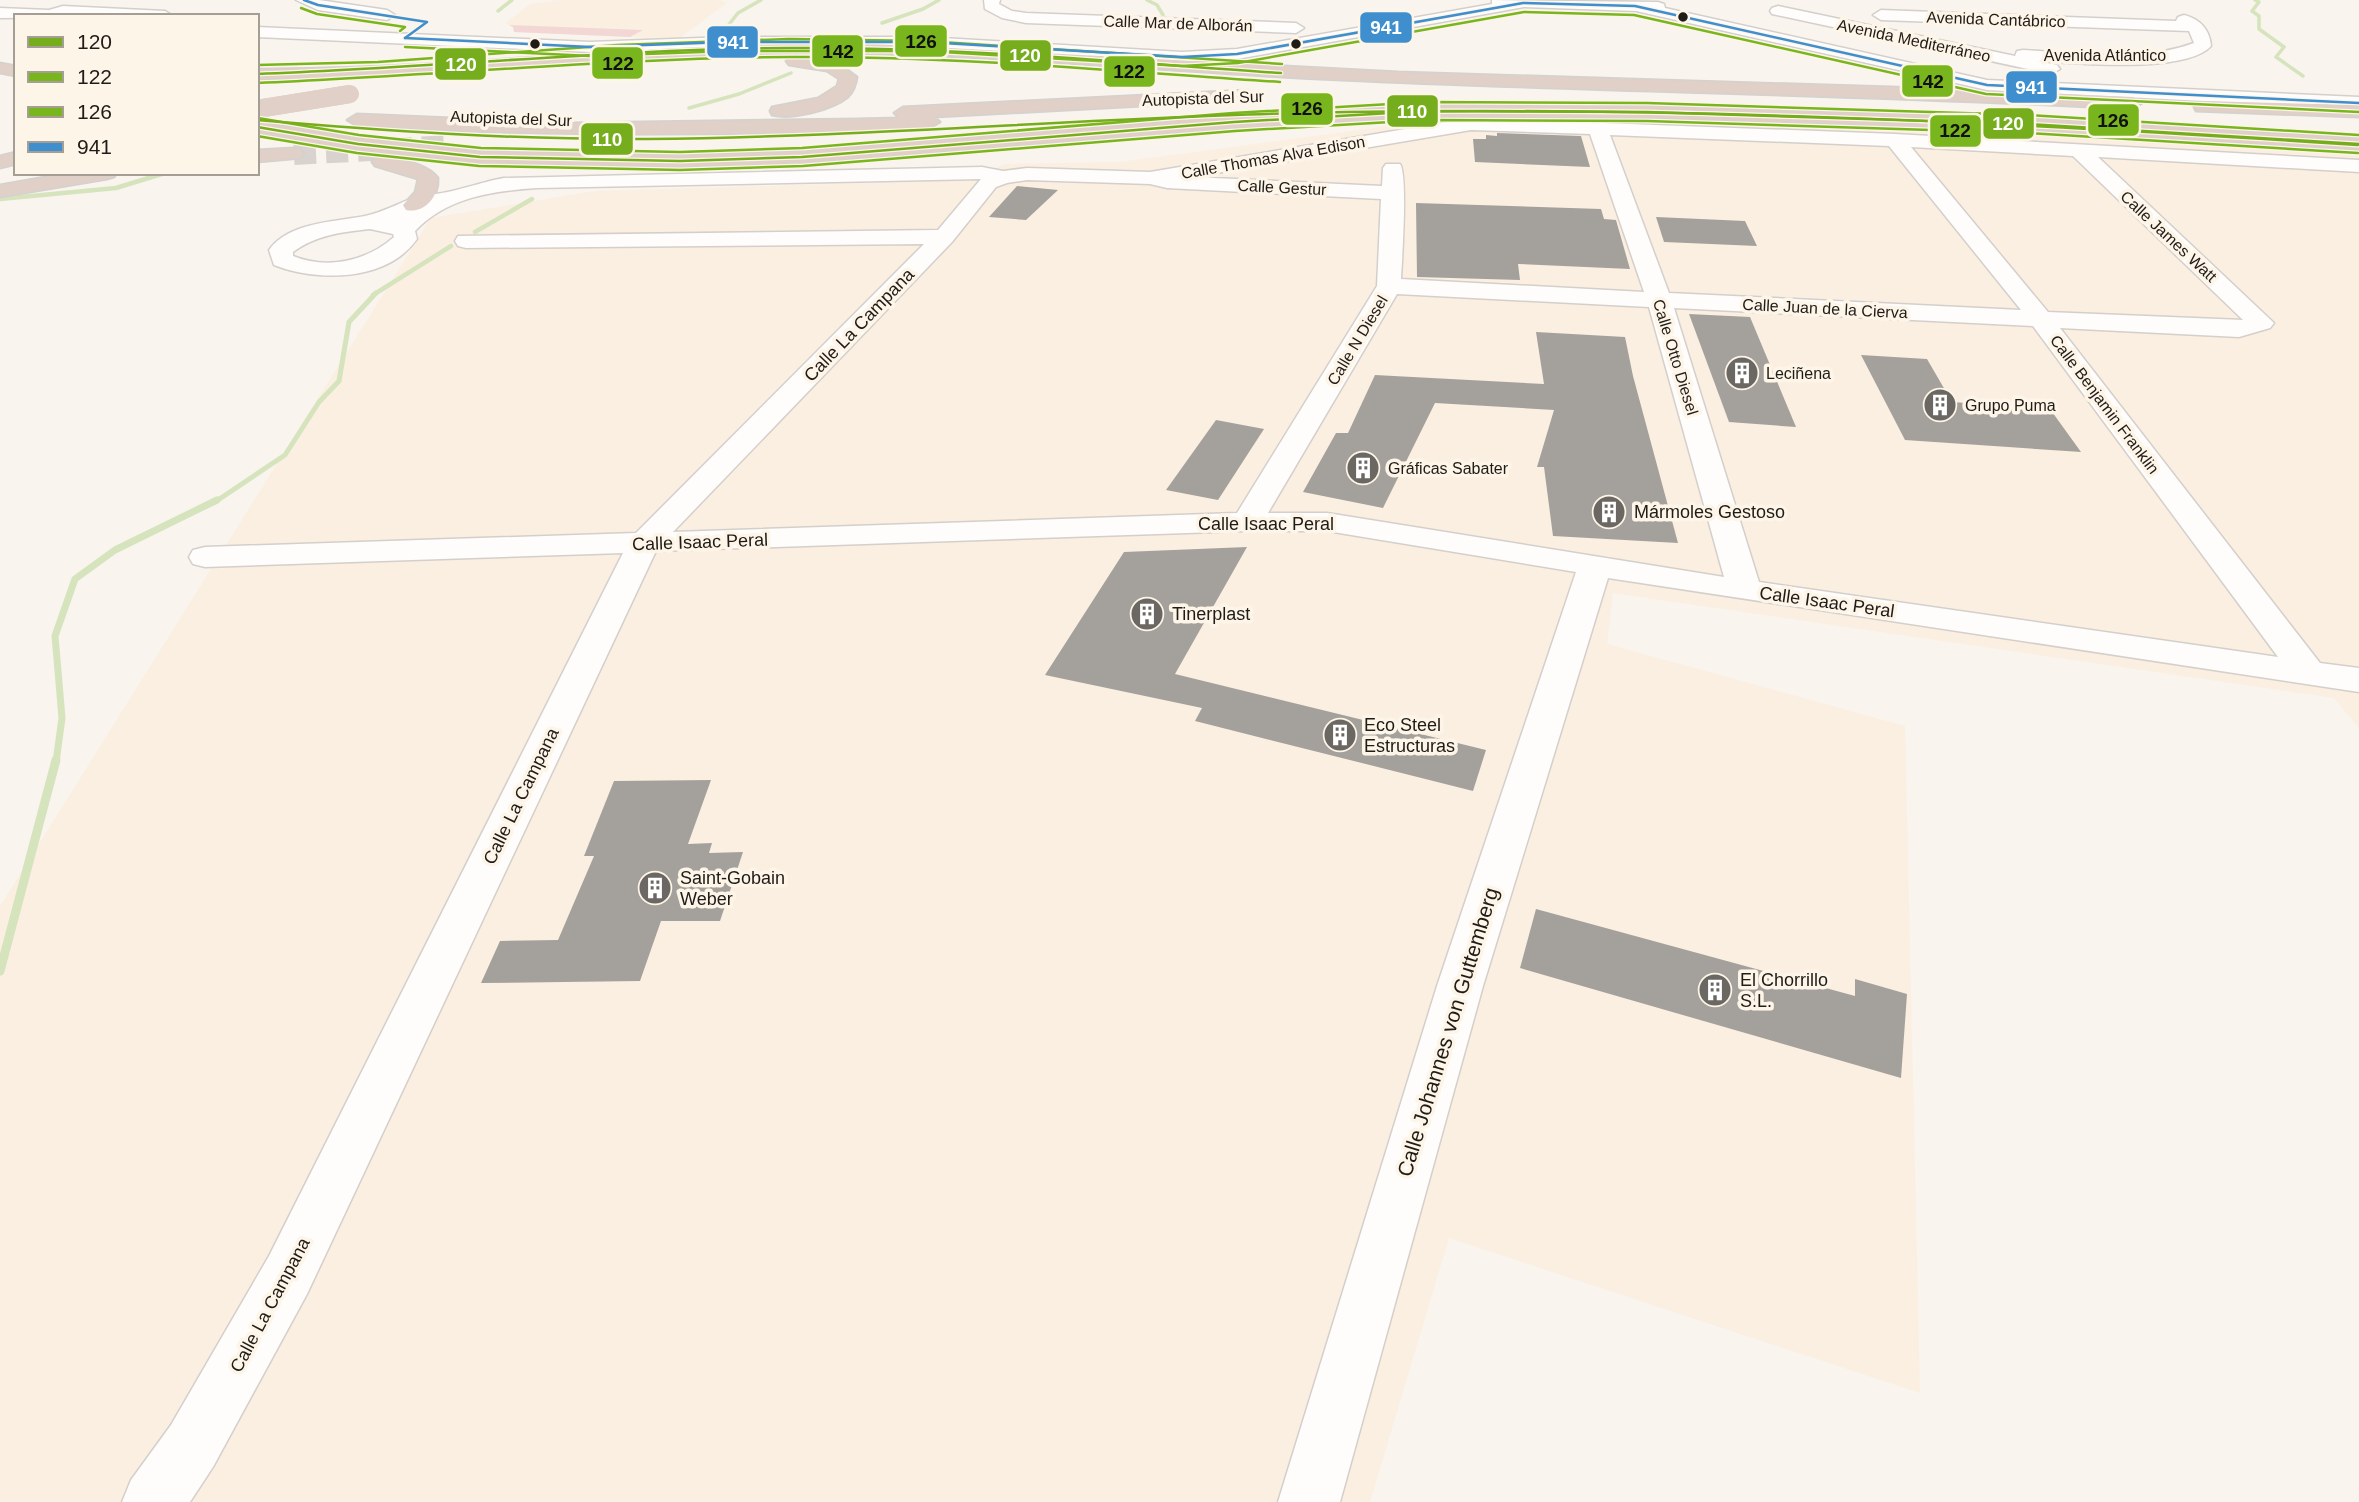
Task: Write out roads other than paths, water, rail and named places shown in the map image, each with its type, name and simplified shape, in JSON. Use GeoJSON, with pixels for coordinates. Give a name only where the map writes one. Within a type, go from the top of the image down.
{"type":"FeatureCollection","features":[{"type":"Feature","properties":{"kind":"highway"},"geometry":{"type":"LineString","coordinates":[[259,74],[379,71],[692,50],[852,48],[1294,74],[1894,92],[2359,114]]}},
{"type":"Feature","properties":{"kind":"highway"},"geometry":{"type":"LineString","coordinates":[[259,110],[344,92],[448,76],[588,63],[788,55],[942,59],[1302,81],[1723,91],[1784,96]]}},
{"type":"Feature","properties":{"kind":"highway"},"geometry":{"type":"LineString","coordinates":[[259,102],[500,76],[702,62],[804,62],[832,67],[848,77],[845,89],[834,98],[800,109],[674,121]]}},
{"type":"Feature","properties":{"kind":"highway","name":"Autopista del Sur"},"geometry":{"type":"LineString","coordinates":[[259,102],[439,115],[674,121],[850,116],[1272,95],[1483,93],[1784,96],[2173,113],[2359,125]]}},
{"type":"Feature","properties":{"kind":"highway","name":"Autopista del Sur"},"geometry":{"type":"LineString","coordinates":[[259,110],[441,126],[565,131],[768,129],[1186,108],[1519,102],[1994,114],[2359,136]]}},
{"type":"Feature","properties":{"kind":"highway"},"geometry":{"type":"LineString","coordinates":[[259,127],[358,144],[468,156],[680,161],[802,157],[1234,122],[1425,111],[1647,112],[2041,125],[2359,144]]}},
{"type":"Feature","properties":{"kind":"highway"},"geometry":{"type":"LineString","coordinates":[[451,146],[717,139],[886,129],[944,121]]}},
{"type":"Feature","properties":{"kind":"highway"},"geometry":{"type":"LineString","coordinates":[[760,179],[1234,122]]}},
{"type":"Feature","properties":{"kind":"highway"},"geometry":{"type":"LineString","coordinates":[[259,134],[422,172],[428,178],[429,185],[414,205]]}},
{"type":"Feature","properties":{"kind":"highway"},"geometry":{"type":"LineString","coordinates":[[259,156],[294,153]]}},
{"type":"Feature","properties":{"kind":"highway"},"geometry":{"type":"LineString","coordinates":[[0,191],[95,175]]}},
{"type":"Feature","properties":{"kind":"street"},"geometry":{"type":"LineString","coordinates":[[304,0],[357,12],[427,22],[405,38]]}},
{"type":"Feature","properties":{"kind":"street"},"geometry":{"type":"LineString","coordinates":[[1451,0],[1635,6],[1671,10],[1727,9]]}},
{"type":"Feature","properties":{"kind":"street"},"geometry":{"type":"LineString","coordinates":[[1482,1],[1499,7]]}},
{"type":"Feature","properties":{"kind":"street"},"geometry":{"type":"LineString","coordinates":[[1465,17],[1523,3]]}},
{"type":"Feature","properties":{"kind":"street","name":"Calle Mar de Alborán"},"geometry":{"type":"LineString","coordinates":[[994,5],[1027,18],[1181,17],[1361,33]]}},
{"type":"Feature","properties":{"kind":"street","name":"Avenida Mediterráneo"},"geometry":{"type":"LineString","coordinates":[[1759,9],[2126,85],[2144,93]]}},
{"type":"Feature","properties":{"kind":"street"},"geometry":{"type":"LineString","coordinates":[[2157,9],[2193,26]]}},
{"type":"Feature","properties":{"kind":"street"},"geometry":{"type":"LineString","coordinates":[[1671,10],[1743,30],[1987,85],[2359,103]]}},
{"type":"Feature","properties":{"kind":"street"},"geometry":{"type":"LineString","coordinates":[[0,11],[61,14]]}},
{"type":"Feature","properties":{"kind":"street"},"geometry":{"type":"LineString","coordinates":[[259,19],[317,21],[357,12]]}},
{"type":"Feature","properties":{"kind":"street","name":"Avenida Cantábrico"},"geometry":{"type":"LineString","coordinates":[[1790,14],[1827,13],[2193,26]]}},
{"type":"Feature","properties":{"kind":"street"},"geometry":{"type":"LineString","coordinates":[[259,32],[590,47],[834,40],[926,42],[1182,57],[1237,54],[1424,21],[1465,17],[1743,30]]}},
{"type":"Feature","properties":{"kind":"street","name":"Avenida Atlántico"},"geometry":{"type":"LineString","coordinates":[[1990,56],[2004,54],[2123,58],[2175,55],[2203,46],[2203,36],[2193,26]]}},
{"type":"Feature","properties":{"kind":"street"},"geometry":{"type":"LineString","coordinates":[[465,51],[529,50],[558,45]]}},
{"type":"Feature","properties":{"kind":"street","name":"Calle Thomas Alva Edison"},"geometry":{"type":"LineString","coordinates":[[1150,178],[1471,124],[1895,140],[2359,166]]}},
{"type":"Feature","properties":{"kind":"street","name":"Calle Otto Diesel"},"geometry":{"type":"LineString","coordinates":[[1598,128],[1659,300],[1745,590]]}},
{"type":"Feature","properties":{"kind":"street","name":"Calle N Diesel"},"geometry":{"type":"LineString","coordinates":[[1247,522],[1389,286],[1393,192],[1392,142],[1389,137]]}},
{"type":"Feature","properties":{"kind":"street","name":"Calle Benjamin Franklin"},"geometry":{"type":"LineString","coordinates":[[1895,140],[2040,318],[2309,673]]}},
{"type":"Feature","properties":{"kind":"street","name":"Calle James Watt"},"geometry":{"type":"LineString","coordinates":[[2077,149],[2261,323]]}},
{"type":"Feature","properties":{"kind":"street","name":"Calle Gestur"},"geometry":{"type":"LineString","coordinates":[[680,179],[982,173],[1003,177],[1027,174],[1150,178],[1167,182],[1393,192]]}},
{"type":"Feature","properties":{"kind":"street"},"geometry":{"type":"LineString","coordinates":[[404,230],[406,239],[396,250],[357,264],[318,270],[295,267],[282,260],[281,250],[294,240],[316,230],[370,222],[460,188],[516,177],[575,174],[680,179]]}},
{"type":"Feature","properties":{"kind":"street","name":"Calle La Campana"},"geometry":{"type":"LineString","coordinates":[[153,1502],[192,1446],[288,1275],[643,544],[944,237],[989,183],[1003,177]]}},
{"type":"Feature","properties":{"kind":"street"},"geometry":{"type":"LineString","coordinates":[[404,230],[417,215],[438,203],[485,188],[548,181],[680,179]]}},
{"type":"Feature","properties":{"kind":"street"},"geometry":{"type":"LineString","coordinates":[[370,222],[391,224],[404,230]]}},
{"type":"Feature","properties":{"kind":"street"},"geometry":{"type":"LineString","coordinates":[[466,241],[944,237]]}},
{"type":"Feature","properties":{"kind":"street","name":"Calle Juan de la Cierva"},"geometry":{"type":"LineString","coordinates":[[1389,286],[2239,329],[2261,323]]}},
{"type":"Feature","properties":{"kind":"street","name":"Calle Isaac Peral"},"geometry":{"type":"LineString","coordinates":[[205,557],[1247,522],[1327,522],[1745,590],[2359,680]]}},
{"type":"Feature","properties":{"kind":"street","name":"Calle Johannes von Guttemberg"},"geometry":{"type":"LineString","coordinates":[[1309,1502],[1460,986],[1595,565]]}},
{"type":"Feature","properties":{"kind":"waterway"},"geometry":{"type":"LineString","coordinates":[[498,11],[512,0]]}},
{"type":"Feature","properties":{"kind":"waterway"},"geometry":{"type":"LineString","coordinates":[[723,32],[738,13],[761,0]]}},
{"type":"Feature","properties":{"kind":"waterway"},"geometry":{"type":"LineString","coordinates":[[882,23],[923,9],[939,0]]}},
{"type":"Feature","properties":{"kind":"waterway"},"geometry":{"type":"LineString","coordinates":[[1147,0],[1157,5],[1163,15]]}},
{"type":"Feature","properties":{"kind":"waterway"},"geometry":{"type":"LineString","coordinates":[[2255,0],[2259,2],[2252,11],[2259,16],[2259,29],[2284,47],[2276,57],[2303,76]]}},
{"type":"Feature","properties":{"kind":"waterway"},"geometry":{"type":"LineString","coordinates":[[689,108],[739,94],[791,73]]}},
{"type":"Feature","properties":{"kind":"waterway"},"geometry":{"type":"LineString","coordinates":[[0,199],[116,188],[158,175]]}},
{"type":"Feature","properties":{"kind":"waterway"},"geometry":{"type":"LineString","coordinates":[[475,232],[532,199]]}},
{"type":"Feature","properties":{"kind":"waterway"},"geometry":{"type":"LineString","coordinates":[[376,293],[451,246]]}},
{"type":"Feature","properties":{"kind":"waterway"},"geometry":{"type":"LineString","coordinates":[[215,502],[285,455],[319,402],[339,381],[349,322],[376,293]]}},
{"type":"Feature","properties":{"kind":"waterway"},"geometry":{"type":"LineString","coordinates":[[56,762],[62,718],[55,636],[75,579],[115,550],[217,500]]}},
{"type":"Feature","properties":{"kind":"waterway"},"geometry":{"type":"LineString","coordinates":[[0,971],[56,760]]}},
{"type":"Feature","properties":{"kind":"tunnel"},"geometry":{"type":"LineString","coordinates":[[294,154],[451,146]]}},
{"type":"Feature","properties":{"kind":"place","name":"Leciñena"},"geometry":{"type":"Point","coordinates":[1742,373]}},
{"type":"Feature","properties":{"kind":"place","name":"Grupo Puma"},"geometry":{"type":"Point","coordinates":[1940,405]}},
{"type":"Feature","properties":{"kind":"place","name":"Gráficas Sabater"},"geometry":{"type":"Point","coordinates":[1363,468]}},
{"type":"Feature","properties":{"kind":"place","name":"Mármoles Gestoso"},"geometry":{"type":"Point","coordinates":[1609,512]}},
{"type":"Feature","properties":{"kind":"place","name":"Tinerplast"},"geometry":{"type":"Point","coordinates":[1147,614]}},
{"type":"Feature","properties":{"kind":"place","name":"Eco Steel Estructuras"},"geometry":{"type":"Point","coordinates":[1340,735]}},
{"type":"Feature","properties":{"kind":"place","name":"Saint-Gobain Weber"},"geometry":{"type":"Point","coordinates":[655,888]}},
{"type":"Feature","properties":{"kind":"place","name":"El Chorrillo S.L."},"geometry":{"type":"Point","coordinates":[1715,990]}}]}
